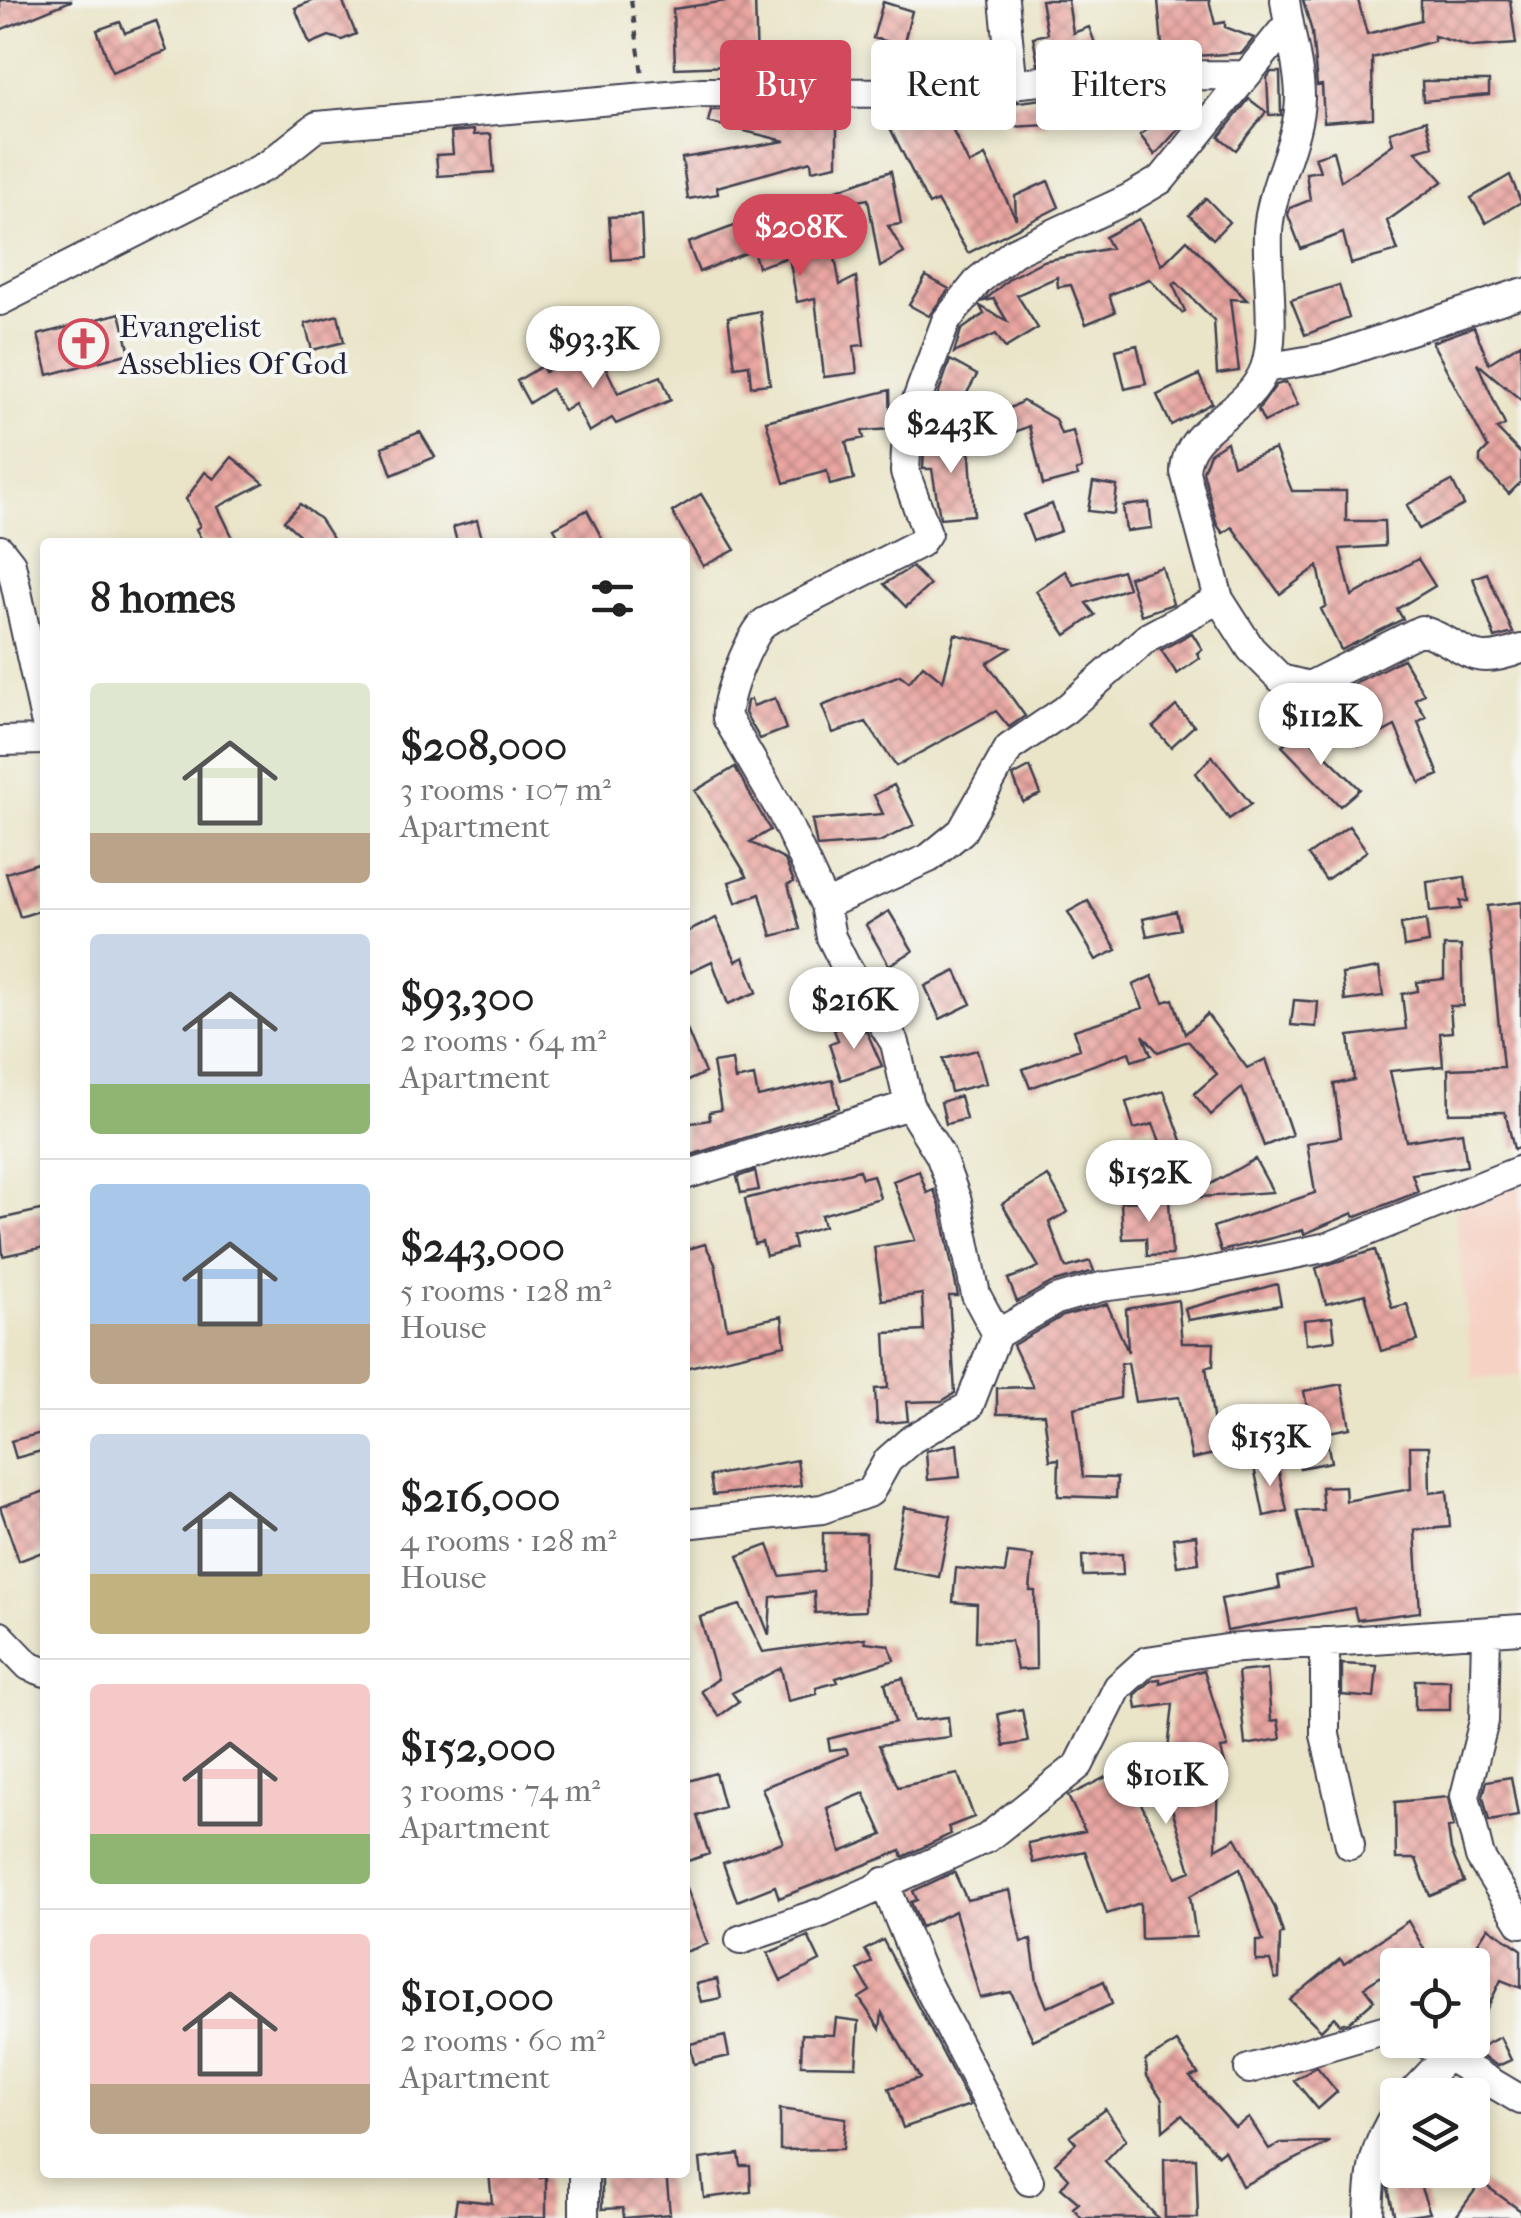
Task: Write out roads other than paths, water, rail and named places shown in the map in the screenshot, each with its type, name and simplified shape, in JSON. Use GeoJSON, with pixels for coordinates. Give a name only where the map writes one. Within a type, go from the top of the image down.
{"type":"FeatureCollection","features":[{"type":"Feature","properties":{"kind":"street"},"geometry":{"type":"LineString","coordinates":[[1004,0],[1008,40]]}},
{"type":"Feature","properties":{"kind":"street"},"geometry":{"type":"LineString","coordinates":[[997,1334],[976,1295],[957,1201],[940,1155],[909,1105],[895,1043],[831,937],[826,904],[782,812],[727,718],[725,705],[746,661],[750,635],[764,622],[920,544],[926,522],[906,472],[910,419],[946,321],[979,280],[1014,252],[1162,179],[1246,75],[1286,12]]}},
{"type":"Feature","properties":{"kind":"street"},"geometry":{"type":"LineString","coordinates":[[1286,12],[1300,97],[1268,225],[1266,281],[1271,334],[1265,368],[1236,411],[1195,440],[1186,453],[1186,472],[1219,599],[1252,649],[1280,679],[1308,686],[1420,630],[1438,636],[1462,652],[1490,660],[1521,649]]}},
{"type":"Feature","properties":{"kind":"street"},"geometry":{"type":"LineString","coordinates":[[1016,86],[1090,76],[1246,75]]}},
{"type":"Feature","properties":{"kind":"street"},"geometry":{"type":"LineString","coordinates":[[0,301],[268,166],[304,132],[317,126],[703,92],[871,93]]}},
{"type":"Feature","properties":{"kind":"street"},"geometry":{"type":"LineString","coordinates":[[1265,368],[1329,357],[1521,293]]}},
{"type":"Feature","properties":{"kind":"street"},"geometry":{"type":"LineString","coordinates":[[0,550],[11,564],[40,697]]}},
{"type":"Feature","properties":{"kind":"street"},"geometry":{"type":"LineString","coordinates":[[826,904],[929,858],[962,831],[1009,748],[1065,710],[1148,638],[1219,599]]}},
{"type":"Feature","properties":{"kind":"street"},"geometry":{"type":"LineString","coordinates":[[0,741],[40,740]]}},
{"type":"Feature","properties":{"kind":"street"},"geometry":{"type":"LineString","coordinates":[[690,1174],[909,1105]]}},
{"type":"Feature","properties":{"kind":"street"},"geometry":{"type":"LineString","coordinates":[[690,1523],[822,1509],[870,1492],[888,1460],[912,1439],[969,1406],[997,1334],[1056,1300],[1101,1287],[1188,1276],[1328,1247],[1521,1170]]}},
{"type":"Feature","properties":{"kind":"street"},"geometry":{"type":"LineString","coordinates":[[740,1940],[823,1912],[988,1838],[1045,1796],[1078,1765],[1118,1687],[1147,1662],[1170,1654],[1521,1629]]}},
{"type":"Feature","properties":{"kind":"street"},"geometry":{"type":"LineString","coordinates":[[1486,1632],[1484,1722],[1465,1796],[1480,1857],[1521,1923]]}},
{"type":"Feature","properties":{"kind":"street"},"geometry":{"type":"LineString","coordinates":[[0,1636],[29,1666],[40,1670]]}},
{"type":"Feature","properties":{"kind":"street"},"geometry":{"type":"LineString","coordinates":[[1325,1642],[1325,1735],[1350,1845]]}},
{"type":"Feature","properties":{"kind":"street"},"geometry":{"type":"LineString","coordinates":[[884,1882],[923,1977],[1029,2182]]}},
{"type":"Feature","properties":{"kind":"street"},"geometry":{"type":"LineString","coordinates":[[1249,2070],[1380,2031]]}},
{"type":"Feature","properties":{"kind":"street"},"geometry":{"type":"LineString","coordinates":[[1426,2078],[1445,2058]]}},
{"type":"Feature","properties":{"kind":"street"},"geometry":{"type":"LineString","coordinates":[[1453,2058],[1521,2100]]}},
{"type":"Feature","properties":{"kind":"street"},"geometry":{"type":"LineString","coordinates":[[1369,2218],[1372,2158],[1380,2135]]}},
{"type":"Feature","properties":{"kind":"street"},"geometry":{"type":"LineString","coordinates":[[584,2178],[584,2218]]}},
{"type":"Feature","properties":{"kind":"place","name":"Evangelist Asseblies Of God"},"geometry":{"type":"Point","coordinates":[84,344]}}]}
